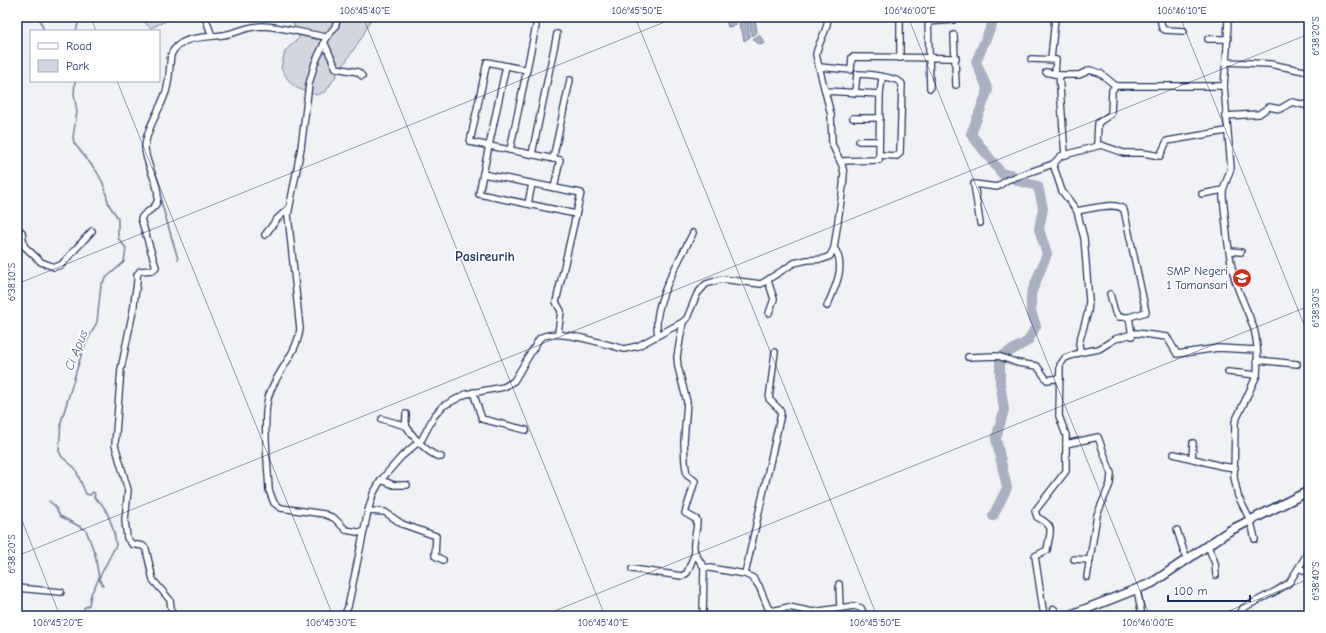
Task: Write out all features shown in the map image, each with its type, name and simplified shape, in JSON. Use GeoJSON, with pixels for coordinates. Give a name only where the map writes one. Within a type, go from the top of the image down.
{"type":"FeatureCollection","features":[{"type":"Feature","properties":{"kind":"main road"},"geometry":{"type":"LineString","coordinates":[[1068,616],[1152,583],[1250,520],[1309,491]]}},
{"type":"Feature","properties":{"kind":"street"},"geometry":{"type":"LineString","coordinates":[[205,17],[212,36]]}},
{"type":"Feature","properties":{"kind":"street"},"geometry":{"type":"LineString","coordinates":[[338,17],[335,27],[325,40],[309,84],[300,155],[290,208],[288,224],[292,240],[292,260],[300,329],[297,342],[273,384],[267,403],[270,495],[274,503],[281,508],[324,514],[334,518],[346,530],[363,532]]}},
{"type":"Feature","properties":{"kind":"street"},"geometry":{"type":"LineString","coordinates":[[344,616],[348,607],[363,532],[373,494],[381,480],[401,457],[425,435],[434,416],[443,406],[457,398],[473,392],[504,386],[514,381],[539,339],[544,335],[558,333],[624,349],[638,346],[683,322],[687,318],[696,294],[706,284],[722,279],[756,284],[768,281],[798,261],[828,258],[834,248],[844,173],[832,144],[832,124],[816,55],[817,49],[827,30],[828,17]]}},
{"type":"Feature","properties":{"kind":"street"},"geometry":{"type":"LineString","coordinates":[[900,17],[900,58]]}},
{"type":"Feature","properties":{"kind":"street"},"geometry":{"type":"LineString","coordinates":[[1049,17],[1055,19],[1051,58]]}},
{"type":"Feature","properties":{"kind":"street"},"geometry":{"type":"LineString","coordinates":[[1160,17],[1162,28],[1165,30],[1184,31]]}},
{"type":"Feature","properties":{"kind":"street"},"geometry":{"type":"LineString","coordinates":[[1228,17],[1228,39],[1224,86],[1226,131],[1231,168],[1223,190],[1233,273],[1239,294],[1254,328],[1257,350],[1257,375],[1235,422],[1235,486],[1250,520],[1255,539]]}},
{"type":"Feature","properties":{"kind":"street"},"geometry":{"type":"LineString","coordinates":[[930,88],[928,19],[953,20]]}},
{"type":"Feature","properties":{"kind":"street"},"geometry":{"type":"LineString","coordinates":[[172,616],[170,600],[153,580],[146,549],[143,546],[132,544],[127,538],[125,520],[128,493],[115,445],[121,369],[134,306],[134,295],[138,286],[137,275],[140,271],[153,270],[156,267],[140,219],[142,215],[152,210],[157,203],[158,196],[147,159],[145,144],[157,110],[164,97],[174,49],[189,40],[224,35],[246,28],[262,26],[288,29],[325,40]]}},
{"type":"Feature","properties":{"kind":"street"},"geometry":{"type":"LineString","coordinates":[[510,150],[536,26]]}},
{"type":"Feature","properties":{"kind":"street"},"geometry":{"type":"LineString","coordinates":[[532,154],[557,34]]}},
{"type":"Feature","properties":{"kind":"street"},"geometry":{"type":"LineString","coordinates":[[954,36],[956,85]]}},
{"type":"Feature","properties":{"kind":"street"},"geometry":{"type":"LineString","coordinates":[[1208,38],[1228,39]]}},
{"type":"Feature","properties":{"kind":"street"},"geometry":{"type":"LineString","coordinates":[[325,40],[336,68],[358,72],[362,76]]}},
{"type":"Feature","properties":{"kind":"street"},"geometry":{"type":"LineString","coordinates":[[819,67],[851,70],[852,57],[956,58]]}},
{"type":"Feature","properties":{"kind":"street"},"geometry":{"type":"LineString","coordinates":[[1031,59],[1044,61],[1051,58]]}},
{"type":"Feature","properties":{"kind":"street"},"geometry":{"type":"LineString","coordinates":[[1051,58],[1056,60],[1066,155]]}},
{"type":"Feature","properties":{"kind":"street"},"geometry":{"type":"LineString","coordinates":[[527,70],[487,62],[470,142],[560,160],[554,188]]}},
{"type":"Feature","properties":{"kind":"street"},"geometry":{"type":"LineString","coordinates":[[1226,62],[1270,64],[1309,72]]}},
{"type":"Feature","properties":{"kind":"street"},"geometry":{"type":"LineString","coordinates":[[506,66],[479,194],[576,214]]}},
{"type":"Feature","properties":{"kind":"street"},"geometry":{"type":"LineString","coordinates":[[1046,72],[1079,75],[1090,70],[1100,73],[1116,86],[1224,86]]}},
{"type":"Feature","properties":{"kind":"street"},"geometry":{"type":"LineString","coordinates":[[855,93],[857,74],[873,75],[898,80],[902,84],[901,142],[899,156],[879,155]]}},
{"type":"Feature","properties":{"kind":"street"},"geometry":{"type":"LineString","coordinates":[[840,161],[878,161],[880,141],[880,94],[882,78]]}},
{"type":"Feature","properties":{"kind":"street"},"geometry":{"type":"LineString","coordinates":[[553,159],[570,80]]}},
{"type":"Feature","properties":{"kind":"street"},"geometry":{"type":"LineString","coordinates":[[1097,146],[1098,123],[1111,114],[1112,90],[1116,86]]}},
{"type":"Feature","properties":{"kind":"street"},"geometry":{"type":"LineString","coordinates":[[825,91],[880,94]]}},
{"type":"Feature","properties":{"kind":"street"},"geometry":{"type":"LineString","coordinates":[[1225,116],[1259,114],[1269,107],[1280,109],[1292,102],[1309,106]]}},
{"type":"Feature","properties":{"kind":"street"},"geometry":{"type":"LineString","coordinates":[[853,118],[880,118]]}},
{"type":"Feature","properties":{"kind":"street"},"geometry":{"type":"LineString","coordinates":[[980,223],[974,184],[997,187],[1011,179],[1053,164],[1057,159],[1066,155],[1097,146],[1108,147],[1124,153],[1143,153],[1160,156],[1167,141],[1226,131]]}},
{"type":"Feature","properties":{"kind":"street"},"geometry":{"type":"LineString","coordinates":[[859,141],[880,141]]}},
{"type":"Feature","properties":{"kind":"street"},"geometry":{"type":"LineString","coordinates":[[1053,164],[1062,192],[1077,211],[1084,238],[1089,301],[1088,312],[1079,343],[1080,351],[1082,352]]}},
{"type":"Feature","properties":{"kind":"street"},"geometry":{"type":"LineString","coordinates":[[483,174],[581,193],[556,302],[561,311],[558,333]]}},
{"type":"Feature","properties":{"kind":"street"},"geometry":{"type":"LineString","coordinates":[[528,204],[532,184]]}},
{"type":"Feature","properties":{"kind":"street"},"geometry":{"type":"LineString","coordinates":[[1202,194],[1223,190]]}},
{"type":"Feature","properties":{"kind":"street"},"geometry":{"type":"LineString","coordinates":[[1077,211],[1113,206],[1122,207],[1124,210],[1133,244],[1139,285],[1146,309],[1143,314],[1123,318],[1117,315],[1110,294]]}},
{"type":"Feature","properties":{"kind":"street"},"geometry":{"type":"LineString","coordinates":[[265,235],[277,219],[290,208]]}},
{"type":"Feature","properties":{"kind":"street"},"geometry":{"type":"LineString","coordinates":[[17,229],[22,232],[22,241],[24,246],[46,266],[54,267],[61,265],[69,258],[92,231]]}},
{"type":"Feature","properties":{"kind":"street"},"geometry":{"type":"LineString","coordinates":[[658,334],[656,323],[658,309],[693,233]]}},
{"type":"Feature","properties":{"kind":"street"},"geometry":{"type":"LineString","coordinates":[[827,306],[836,284],[839,267],[839,257],[834,248]]}},
{"type":"Feature","properties":{"kind":"street"},"geometry":{"type":"LineString","coordinates":[[1230,251],[1241,252]]}},
{"type":"Feature","properties":{"kind":"street"},"geometry":{"type":"LineString","coordinates":[[768,281],[774,297],[769,313]]}},
{"type":"Feature","properties":{"kind":"street"},"geometry":{"type":"LineString","coordinates":[[1129,317],[1132,336]]}},
{"type":"Feature","properties":{"kind":"street"},"geometry":{"type":"LineString","coordinates":[[632,570],[682,576],[687,573],[695,553],[694,539],[697,520],[685,513],[695,481],[688,476],[686,471],[684,441],[687,402],[677,357],[683,322]]}},
{"type":"Feature","properties":{"kind":"street"},"geometry":{"type":"LineString","coordinates":[[1044,616],[1035,556],[1047,550],[1051,527],[1049,523],[1037,517],[1035,511],[1066,473],[1065,432],[1059,416],[1060,365],[1063,360],[1082,352],[1099,349],[1115,339],[1132,336],[1136,333],[1167,337],[1177,354],[1218,348],[1257,350]]}},
{"type":"Feature","properties":{"kind":"street"},"geometry":{"type":"LineString","coordinates":[[745,574],[781,414],[780,410],[769,399],[775,352]]}},
{"type":"Feature","properties":{"kind":"street"},"geometry":{"type":"LineString","coordinates":[[968,357],[1000,357],[1018,363],[1037,366],[1047,380],[1060,378]]}},
{"type":"Feature","properties":{"kind":"street"},"geometry":{"type":"LineString","coordinates":[[1257,360],[1297,364]]}},
{"type":"Feature","properties":{"kind":"street"},"geometry":{"type":"LineString","coordinates":[[1228,372],[1257,375]]}},
{"type":"Feature","properties":{"kind":"street"},"geometry":{"type":"LineString","coordinates":[[473,392],[482,419],[526,430]]}},
{"type":"Feature","properties":{"kind":"street"},"geometry":{"type":"LineString","coordinates":[[406,414],[406,426]]}},
{"type":"Feature","properties":{"kind":"street"},"geometry":{"type":"LineString","coordinates":[[382,419],[406,426],[418,442],[432,455],[441,457]]}},
{"type":"Feature","properties":{"kind":"street"},"geometry":{"type":"LineString","coordinates":[[1066,444],[1098,437],[1111,471],[1110,484],[1097,515],[1087,577]]}},
{"type":"Feature","properties":{"kind":"street"},"geometry":{"type":"LineString","coordinates":[[1192,458],[1193,443]]}},
{"type":"Feature","properties":{"kind":"street"},"geometry":{"type":"LineString","coordinates":[[1174,454],[1235,468]]}},
{"type":"Feature","properties":{"kind":"street"},"geometry":{"type":"LineString","coordinates":[[381,480],[394,486],[407,484]]}},
{"type":"Feature","properties":{"kind":"street"},"geometry":{"type":"LineString","coordinates":[[368,511],[385,512],[402,524],[436,536],[435,556],[443,560]]}},
{"type":"Feature","properties":{"kind":"street"},"geometry":{"type":"LineString","coordinates":[[1177,530],[1187,561]]}},
{"type":"Feature","properties":{"kind":"street"},"geometry":{"type":"LineString","coordinates":[[1208,546],[1215,563],[1216,575]]}},
{"type":"Feature","properties":{"kind":"street"},"geometry":{"type":"LineString","coordinates":[[1240,616],[1243,608],[1289,583],[1309,551]]}},
{"type":"Feature","properties":{"kind":"street"},"geometry":{"type":"LineString","coordinates":[[695,553],[704,567],[703,614]]}},
{"type":"Feature","properties":{"kind":"street"},"geometry":{"type":"LineString","coordinates":[[1074,559],[1090,560]]}},
{"type":"Feature","properties":{"kind":"street"},"geometry":{"type":"LineString","coordinates":[[704,567],[745,574],[753,578],[759,586],[768,608],[772,611],[788,607],[813,612],[858,607],[861,608],[864,616]]}},
{"type":"Feature","properties":{"kind":"street"},"geometry":{"type":"LineString","coordinates":[[1299,568],[1309,573]]}},
{"type":"Feature","properties":{"kind":"street"},"geometry":{"type":"LineString","coordinates":[[839,584],[840,608]]}},
{"type":"Feature","properties":{"kind":"street"},"geometry":{"type":"LineString","coordinates":[[17,588],[61,592]]}},
{"type":"Feature","properties":{"kind":"street"},"geometry":{"type":"LineString","coordinates":[[1137,590],[1142,616]]}},
{"type":"Feature","properties":{"kind":"street"},"geometry":{"type":"LineString","coordinates":[[1054,609],[1059,616]]}},
{"type":"Feature","properties":{"kind":"green space"},"geometry":{"type":"Polygon","coordinates":[[[144,17],[174,17],[151,28],[146,24],[144,17]]]}},
{"type":"Feature","properties":{"kind":"green space"},"geometry":{"type":"Polygon","coordinates":[[[291,17],[372,17],[362,37],[326,91],[317,95],[295,87],[281,68],[285,51],[299,38],[291,17]]]}},
{"type":"Feature","properties":{"kind":"water"},"geometry":{"type":"Polygon","coordinates":[[[725,17],[735,17],[736,25],[728,27],[725,17]]]}},
{"type":"Feature","properties":{"kind":"water"},"geometry":{"type":"Polygon","coordinates":[[[755,18],[757,33],[752,36],[749,19],[755,18]]]}},
{"type":"Feature","properties":{"kind":"water"},"geometry":{"type":"Polygon","coordinates":[[[739,19],[747,19],[750,37],[744,41],[742,30],[740,30],[739,19]]]}},
{"type":"Feature","properties":{"kind":"water"},"geometry":{"type":"Polygon","coordinates":[[[759,35],[765,43],[760,45],[753,39],[759,35]]]}},
{"type":"Feature","properties":{"kind":"waterway"},"geometry":{"type":"LineString","coordinates":[[39,17],[44,30]]}},
{"type":"Feature","properties":{"kind":"waterway","name":"Ci Apus"},"geometry":{"type":"LineString","coordinates":[[76,30],[80,17]]}},
{"type":"Feature","properties":{"kind":"waterway"},"geometry":{"type":"LineString","coordinates":[[993,516],[1007,488],[996,439],[1004,410],[1000,382],[1000,357],[1028,341],[1036,326],[1031,311],[1031,294],[1047,254],[1039,229],[1043,208],[1038,186],[1018,181],[1011,174],[1002,174],[971,134],[988,90],[976,62],[995,17]]}},
{"type":"Feature","properties":{"kind":"waterway","name":"Ci Apus"},"geometry":{"type":"LineString","coordinates":[[75,82],[74,94],[77,112],[73,137],[74,143],[97,172],[103,183],[109,205],[118,218],[118,238],[126,248],[124,262],[107,277],[101,285],[97,322],[83,349],[61,422],[59,451],[62,457],[75,468],[86,494],[90,495],[93,492],[95,494],[94,497],[104,507],[111,523],[116,545],[91,594],[89,605],[84,608],[84,616]]}},
{"type":"Feature","properties":{"kind":"waterway"},"geometry":{"type":"LineString","coordinates":[[160,198],[178,259]]}},
{"type":"Feature","properties":{"kind":"waterway"},"geometry":{"type":"LineString","coordinates":[[49,501],[55,506],[60,516],[86,530],[95,554],[99,579],[103,586]]}},
{"type":"Feature","properties":{"kind":"place","name":"SMP Negeri 1 Tamansari"},"geometry":{"type":"Point","coordinates":[1242,278]}},
{"type":"Feature","properties":{"kind":"district","name":"Pasireurih"},"geometry":{"type":"Point","coordinates":[485,256]}}]}
